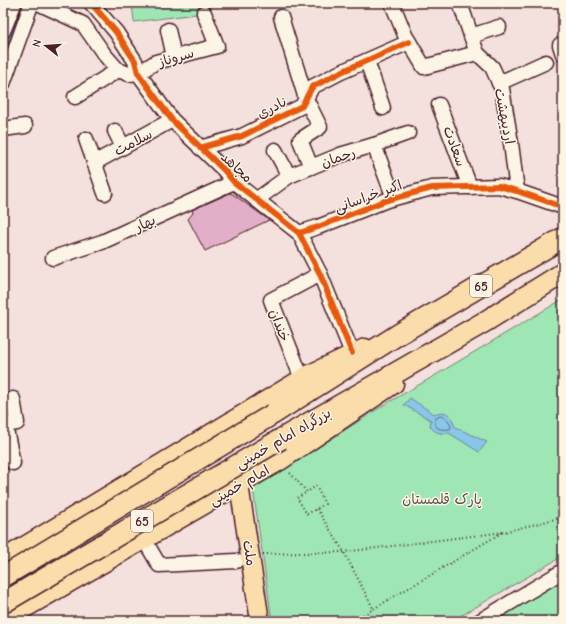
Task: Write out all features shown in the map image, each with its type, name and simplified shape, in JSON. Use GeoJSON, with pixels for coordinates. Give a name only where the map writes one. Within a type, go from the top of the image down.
{"type":"FeatureCollection","features":[{"type":"Feature","properties":{"kind":"highway","name":"65"},"geometry":{"type":"LineString","coordinates":[[399,334],[563,238]]}},
{"type":"Feature","properties":{"kind":"highway","name":"بزرگراه امام خمینی"},"geometry":{"type":"LineString","coordinates":[[3,603],[281,439],[486,321],[563,273]]}},
{"type":"Feature","properties":{"kind":"highway","name":"65"},"geometry":{"type":"LineString","coordinates":[[525,296],[563,281]]}},
{"type":"Feature","properties":{"kind":"highway","name":"بزرگراه امام خمینی"},"geometry":{"type":"LineString","coordinates":[[3,577],[273,414],[399,334]]}},
{"type":"Feature","properties":{"kind":"main road","name":"امام خمینی"},"geometry":{"type":"LineString","coordinates":[[3,621],[280,461],[486,321]]}},
{"type":"Feature","properties":{"kind":"main road"},"geometry":{"type":"LineString","coordinates":[[10,554],[302,379],[352,353],[399,334]]}},
{"type":"Feature","properties":{"kind":"main road","name":"ملت"},"geometry":{"type":"LineString","coordinates":[[239,485],[243,558],[260,621]]}},
{"type":"Feature","properties":{"kind":"main road"},"geometry":{"type":"LineString","coordinates":[[43,534],[40,546],[41,556],[45,567],[59,580],[68,583]]}},
{"type":"Feature","properties":{"kind":"main road"},"geometry":{"type":"LineString","coordinates":[[10,554],[26,552],[32,556],[45,575],[47,586],[46,596]]}},
{"type":"Feature","properties":{"kind":"street","name":"مجاهد"},"geometry":{"type":"LineString","coordinates":[[91,3],[120,38],[134,60],[138,73],[172,120],[224,170],[234,182],[299,233],[320,274],[352,353]]}},
{"type":"Feature","properties":{"kind":"street"},"geometry":{"type":"LineString","coordinates":[[392,3],[405,35],[424,67],[477,53]]}},
{"type":"Feature","properties":{"kind":"street","name":"اردیبهشت"},"geometry":{"type":"LineString","coordinates":[[460,3],[477,53],[492,67],[502,89],[510,135],[517,191]]}},
{"type":"Feature","properties":{"kind":"street"},"geometry":{"type":"LineString","coordinates":[[3,31],[14,4],[20,6],[34,4],[83,24],[104,54],[118,70],[129,74],[138,73]]}},
{"type":"Feature","properties":{"kind":"street"},"geometry":{"type":"LineString","coordinates":[[3,84],[34,4]]}},
{"type":"Feature","properties":{"kind":"street","name":"سروناز"},"geometry":{"type":"LineString","coordinates":[[138,73],[156,62],[217,46],[204,13]]}},
{"type":"Feature","properties":{"kind":"street"},"geometry":{"type":"LineString","coordinates":[[281,17],[306,99]]}},
{"type":"Feature","properties":{"kind":"street"},"geometry":{"type":"LineString","coordinates":[[471,36],[499,27]]}},
{"type":"Feature","properties":{"kind":"street"},"geometry":{"type":"LineString","coordinates":[[168,30],[174,57]]}},
{"type":"Feature","properties":{"kind":"street","name":"نادری"},"geometry":{"type":"LineString","coordinates":[[200,148],[242,136],[302,106],[312,87],[409,42]]}},
{"type":"Feature","properties":{"kind":"street"},"geometry":{"type":"LineString","coordinates":[[367,61],[383,108]]}},
{"type":"Feature","properties":{"kind":"street"},"geometry":{"type":"LineString","coordinates":[[499,83],[546,62]]}},
{"type":"Feature","properties":{"kind":"street"},"geometry":{"type":"LineString","coordinates":[[75,96],[118,70]]}},
{"type":"Feature","properties":{"kind":"street","name":"نادری"},"geometry":{"type":"LineString","coordinates":[[306,99],[320,127],[300,140],[310,167]]}},
{"type":"Feature","properties":{"kind":"street","name":"سعادت"},"geometry":{"type":"LineString","coordinates":[[440,105],[470,187]]}},
{"type":"Feature","properties":{"kind":"street","name":"سلامت"},"geometry":{"type":"LineString","coordinates":[[94,163],[172,120]]}},
{"type":"Feature","properties":{"kind":"street"},"geometry":{"type":"LineString","coordinates":[[3,129],[25,126]]}},
{"type":"Feature","properties":{"kind":"street"},"geometry":{"type":"LineString","coordinates":[[115,131],[123,147]]}},
{"type":"Feature","properties":{"kind":"street"},"geometry":{"type":"LineString","coordinates":[[374,146],[408,133]]}},
{"type":"Feature","properties":{"kind":"street"},"geometry":{"type":"LineString","coordinates":[[86,139],[105,192]]}},
{"type":"Feature","properties":{"kind":"street","name":"رحمان"},"geometry":{"type":"LineString","coordinates":[[256,200],[289,176],[340,155],[374,146],[394,198]]}},
{"type":"Feature","properties":{"kind":"street"},"geometry":{"type":"LineString","coordinates":[[275,150],[289,176]]}},
{"type":"Feature","properties":{"kind":"street","name":"بهار"},"geometry":{"type":"LineString","coordinates":[[53,258],[102,242],[234,182]]}},
{"type":"Feature","properties":{"kind":"street","name":"اکبر خراسانی"},"geometry":{"type":"LineString","coordinates":[[299,233],[394,198],[432,188],[499,186],[563,207]]}},
{"type":"Feature","properties":{"kind":"street","name":"خندان"},"geometry":{"type":"LineString","coordinates":[[302,379],[271,300],[320,274]]}},
{"type":"Feature","properties":{"kind":"street"},"geometry":{"type":"LineString","coordinates":[[13,399],[8,424],[13,463]]}},
{"type":"Feature","properties":{"kind":"street"},"geometry":{"type":"LineString","coordinates":[[144,539],[159,565],[243,558]]}},
{"type":"Feature","properties":{"kind":"street"},"geometry":{"type":"LineString","coordinates":[[480,621],[563,570]]}},
{"type":"Feature","properties":{"kind":"path"},"geometry":{"type":"LineString","coordinates":[[280,461],[307,492]]}},
{"type":"Feature","properties":{"kind":"path"},"geometry":{"type":"LineString","coordinates":[[316,486],[325,504],[307,514],[296,498],[307,492],[316,486]]}},
{"type":"Feature","properties":{"kind":"path"},"geometry":{"type":"LineString","coordinates":[[317,509],[344,552],[373,608]]}},
{"type":"Feature","properties":{"kind":"path"},"geometry":{"type":"LineString","coordinates":[[243,558],[344,552],[504,532],[563,517]]}},
{"type":"Feature","properties":{"kind":"path"},"geometry":{"type":"LineString","coordinates":[[353,621],[504,532]]}},
{"type":"Feature","properties":{"kind":"green space"},"geometry":{"type":"Polygon","coordinates":[[[132,3],[201,3],[204,13],[134,22],[132,3]]]}},
{"type":"Feature","properties":{"kind":"green space"},"geometry":{"type":"Polygon","coordinates":[[[24,13],[3,71],[3,47],[17,14],[24,13]]]}},
{"type":"Feature","properties":{"kind":"green space","name":"پارک قلمستان"},"geometry":{"type":"Polygon","coordinates":[[[563,299],[563,556],[452,621],[272,621],[253,489],[384,405],[563,299]]]}},
{"type":"Feature","properties":{"kind":"green space"},"geometry":{"type":"Polygon","coordinates":[[[563,578],[563,621],[491,621],[563,578]]]}},
{"type":"Feature","properties":{"kind":"water"},"geometry":{"type":"Polygon","coordinates":[[[410,398],[434,414],[442,412],[448,414],[455,427],[487,442],[479,452],[449,433],[436,432],[430,426],[431,420],[404,405],[410,398]]]}},
{"type":"Feature","properties":{"kind":"building"},"geometry":{"type":"Polygon","coordinates":[[[230,193],[269,220],[205,251],[188,219],[193,213],[192,210],[230,193]]]}},
{"type":"Feature","properties":{"kind":"waterway"},"geometry":{"type":"LineString","coordinates":[[3,57],[17,21],[20,7]]}},
{"type":"Feature","properties":{"kind":"cycle path"},"geometry":{"type":"LineString","coordinates":[[91,3],[116,32],[135,61],[138,73],[172,120],[224,170],[234,182],[299,233],[320,274],[352,353]]}},
{"type":"Feature","properties":{"kind":"cycle path"},"geometry":{"type":"LineString","coordinates":[[200,148],[242,136],[302,106],[312,87],[341,72],[409,42]]}},
{"type":"Feature","properties":{"kind":"cycle path"},"geometry":{"type":"LineString","coordinates":[[299,233],[387,200],[432,188],[499,186],[563,207]]}}]}
